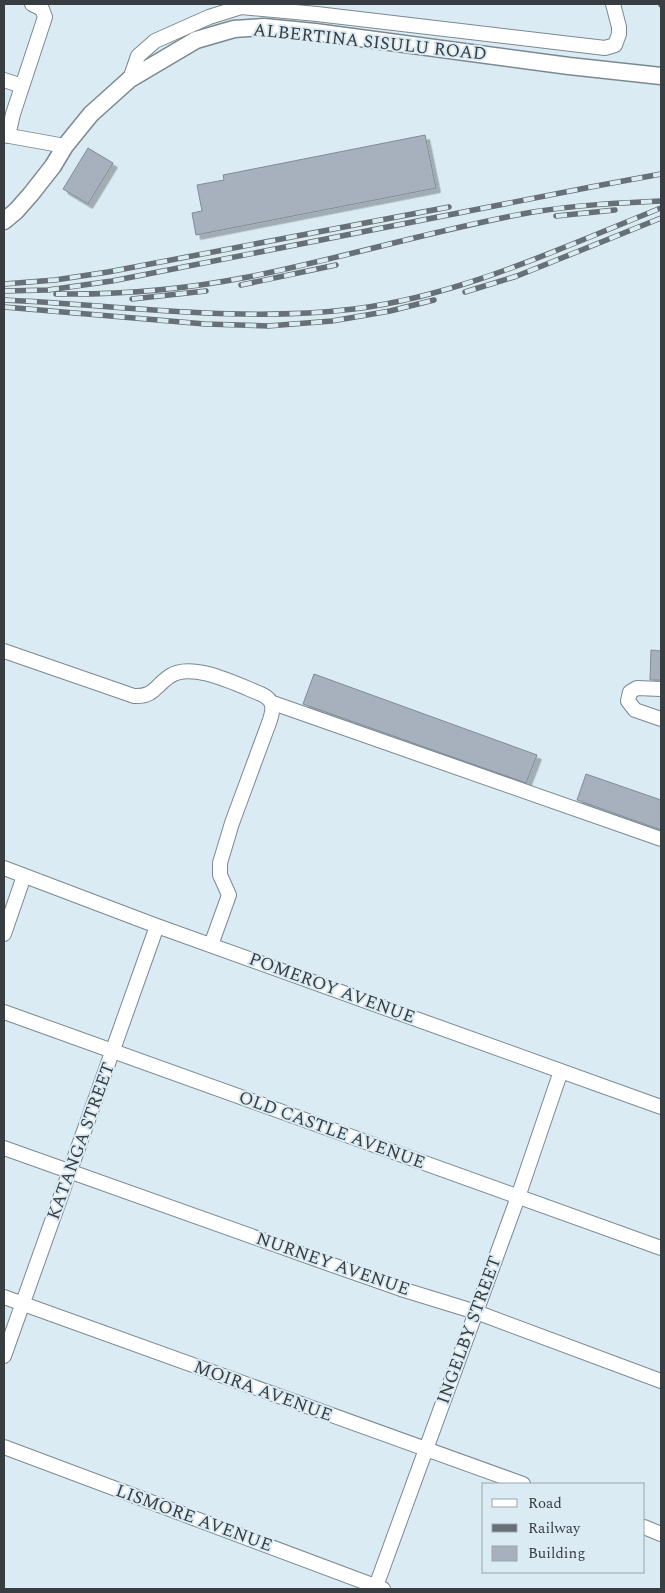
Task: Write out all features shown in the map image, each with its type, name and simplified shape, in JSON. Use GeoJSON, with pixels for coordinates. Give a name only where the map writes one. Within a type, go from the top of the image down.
{"type":"FeatureCollection","features":[{"type":"Feature","properties":{"kind":"main road","name":"ALBERTINA SISULU ROAD"},"geometry":{"type":"LineString","coordinates":[[4,221],[32,194],[64,146],[91,114],[130,79],[183,46],[212,34],[234,29],[255,27],[315,32],[569,66],[661,76]]}},
{"type":"Feature","properties":{"kind":"main road"},"geometry":{"type":"LineString","coordinates":[[569,66],[642,64],[661,66]]}},
{"type":"Feature","properties":{"kind":"street"},"geometry":{"type":"LineString","coordinates":[[32,4],[42,9],[45,17],[6,135],[64,146]]}},
{"type":"Feature","properties":{"kind":"street"},"geometry":{"type":"LineString","coordinates":[[130,79],[138,56],[155,41],[223,12],[241,7],[318,9],[605,48],[615,44],[619,34],[613,4]]}},
{"type":"Feature","properties":{"kind":"street"},"geometry":{"type":"LineString","coordinates":[[315,32],[318,9]]}},
{"type":"Feature","properties":{"kind":"street"},"geometry":{"type":"LineString","coordinates":[[4,80],[22,86]]}},
{"type":"Feature","properties":{"kind":"street"},"geometry":{"type":"LineString","coordinates":[[4,651],[134,696],[147,695],[153,692],[170,676],[183,670],[204,673],[268,697],[273,703],[661,839]]}},
{"type":"Feature","properties":{"kind":"street"},"geometry":{"type":"LineString","coordinates":[[661,689],[637,688],[630,692],[628,701],[634,710],[661,720]]}},
{"type":"Feature","properties":{"kind":"street"},"geometry":{"type":"LineString","coordinates":[[211,945],[229,895],[220,875],[220,863],[232,823],[270,720],[273,703]]}},
{"type":"Feature","properties":{"kind":"street","name":"POMEROY AVENUE"},"geometry":{"type":"LineString","coordinates":[[4,868],[157,926],[661,1107]]}},
{"type":"Feature","properties":{"kind":"street"},"geometry":{"type":"LineString","coordinates":[[4,934],[24,876]]}},
{"type":"Feature","properties":{"kind":"street","name":"KATANGA STREET"},"geometry":{"type":"LineString","coordinates":[[4,1356],[157,926]]}},
{"type":"Feature","properties":{"kind":"street","name":"OLD CASTLE AVENUE"},"geometry":{"type":"LineString","coordinates":[[4,1012],[661,1248]]}},
{"type":"Feature","properties":{"kind":"street","name":"INGELBY STREET"},"geometry":{"type":"LineString","coordinates":[[379,1588],[561,1071]]}},
{"type":"Feature","properties":{"kind":"street","name":"NURNEY AVENUE"},"geometry":{"type":"LineString","coordinates":[[4,1148],[358,1274],[476,1312],[661,1381]]}},
{"type":"Feature","properties":{"kind":"street","name":"MOIRA AVENUE"},"geometry":{"type":"LineString","coordinates":[[4,1297],[520,1483]]}},
{"type":"Feature","properties":{"kind":"street","name":"LISMORE AVENUE"},"geometry":{"type":"LineString","coordinates":[[4,1447],[379,1588]]}},
{"type":"Feature","properties":{"kind":"street"},"geometry":{"type":"LineString","coordinates":[[645,1527],[661,1534]]}},
{"type":"Feature","properties":{"kind":"building"},"geometry":{"type":"Polygon","coordinates":[[[425,135],[436,188],[196,235],[192,213],[202,211],[197,185],[224,180],[223,175],[425,135]]]}},
{"type":"Feature","properties":{"kind":"building"},"geometry":{"type":"Polygon","coordinates":[[[88,148],[113,163],[88,204],[63,189],[88,148]]]}},
{"type":"Feature","properties":{"kind":"building"},"geometry":{"type":"Polygon","coordinates":[[[651,650],[661,651],[661,680],[650,680],[651,650]]]}},
{"type":"Feature","properties":{"kind":"building"},"geometry":{"type":"Polygon","coordinates":[[[314,674],[537,755],[526,783],[303,704],[314,674]]]}},
{"type":"Feature","properties":{"kind":"building"},"geometry":{"type":"Polygon","coordinates":[[[586,774],[661,800],[661,830],[577,800],[586,774]]]}},
{"type":"Feature","properties":{"kind":"railway"},"geometry":{"type":"LineString","coordinates":[[4,291],[48,290],[112,281],[661,174]]}},
{"type":"Feature","properties":{"kind":"railway"},"geometry":{"type":"LineString","coordinates":[[56,294],[129,292],[225,281],[533,212],[581,206],[661,201]]}},
{"type":"Feature","properties":{"kind":"railway"},"geometry":{"type":"LineString","coordinates":[[4,284],[55,280],[108,272],[449,207]]}},
{"type":"Feature","properties":{"kind":"railway"},"geometry":{"type":"LineString","coordinates":[[4,300],[222,314],[310,313],[354,309],[433,293],[472,281],[548,254],[661,208]]}},
{"type":"Feature","properties":{"kind":"railway"},"geometry":{"type":"LineString","coordinates":[[556,216],[615,210]]}},
{"type":"Feature","properties":{"kind":"railway"},"geometry":{"type":"LineString","coordinates":[[465,292],[517,276],[661,218]]}},
{"type":"Feature","properties":{"kind":"railway"},"geometry":{"type":"LineString","coordinates":[[241,285],[336,265]]}},
{"type":"Feature","properties":{"kind":"railway"},"geometry":{"type":"LineString","coordinates":[[132,299],[206,291]]}},
{"type":"Feature","properties":{"kind":"railway"},"geometry":{"type":"LineString","coordinates":[[4,307],[205,324],[268,326],[332,321],[390,311],[434,300]]}}]}
